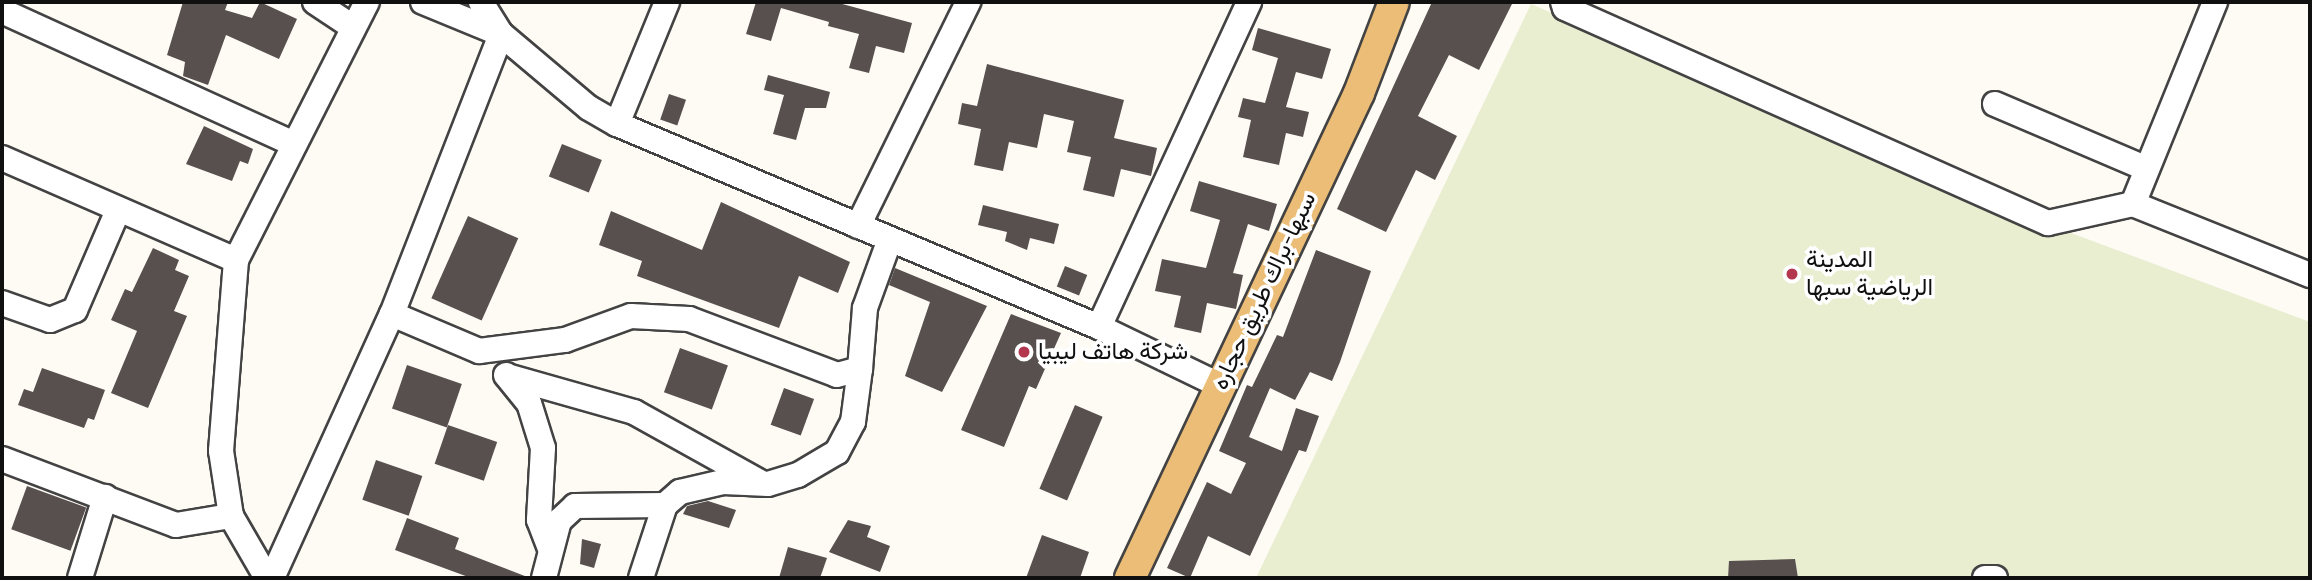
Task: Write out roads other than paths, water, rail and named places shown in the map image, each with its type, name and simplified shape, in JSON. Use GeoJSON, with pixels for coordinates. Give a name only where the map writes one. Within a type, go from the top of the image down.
{"type":"FeatureCollection","features":[{"type":"Feature","properties":{"kind":"main road","name":"سبها-براك طريق حجاره"},"geometry":{"type":"LineString","coordinates":[[1130,578],[1359,93],[1394,2]]}},
{"type":"Feature","properties":{"kind":"street"},"geometry":{"type":"LineString","coordinates":[[315,2],[351,26]]}},
{"type":"Feature","properties":{"kind":"street"},"geometry":{"type":"LineString","coordinates":[[270,578],[231,516],[221,451],[236,260],[351,26],[367,2]]}},
{"type":"Feature","properties":{"kind":"street"},"geometry":{"type":"LineString","coordinates":[[424,2],[501,34],[589,108],[617,124],[1099,327],[1219,385]]}},
{"type":"Feature","properties":{"kind":"street"},"geometry":{"type":"LineString","coordinates":[[481,2],[501,34]]}},
{"type":"Feature","properties":{"kind":"street"},"geometry":{"type":"LineString","coordinates":[[617,124],[667,2]]}},
{"type":"Feature","properties":{"kind":"street"},"geometry":{"type":"LineString","coordinates":[[858,226],[968,2]]}},
{"type":"Feature","properties":{"kind":"street"},"geometry":{"type":"LineString","coordinates":[[1099,327],[1249,2]]}},
{"type":"Feature","properties":{"kind":"street"},"geometry":{"type":"LineString","coordinates":[[2133,204],[2145,167],[2215,2]]}},
{"type":"Feature","properties":{"kind":"street"},"geometry":{"type":"LineString","coordinates":[[1565,4],[2048,223],[2133,204],[2310,275]]}},
{"type":"Feature","properties":{"kind":"street"},"geometry":{"type":"LineString","coordinates":[[2,10],[292,143]]}},
{"type":"Feature","properties":{"kind":"street"},"geometry":{"type":"LineString","coordinates":[[270,578],[392,314],[501,34]]}},
{"type":"Feature","properties":{"kind":"street"},"geometry":{"type":"LineString","coordinates":[[1995,104],[2145,167]]}},
{"type":"Feature","properties":{"kind":"street"},"geometry":{"type":"LineString","coordinates":[[2,158],[236,260]]}},
{"type":"Feature","properties":{"kind":"street"},"geometry":{"type":"LineString","coordinates":[[2,303],[50,320],[75,310],[118,210]]}},
{"type":"Feature","properties":{"kind":"street"},"geometry":{"type":"LineString","coordinates":[[641,578],[665,506],[680,492],[723,482],[764,484],[798,475],[837,452],[853,422],[865,308],[890,239]]}},
{"type":"Feature","properties":{"kind":"street"},"geometry":{"type":"LineString","coordinates":[[392,314],[479,351],[507,376],[529,403],[543,448],[539,520],[550,548]]}},
{"type":"Feature","properties":{"kind":"street"},"geometry":{"type":"LineString","coordinates":[[479,351],[565,340],[631,316],[657,316],[689,319],[837,375],[860,369]]}},
{"type":"Feature","properties":{"kind":"street"},"geometry":{"type":"LineString","coordinates":[[507,376],[634,412],[764,484]]}},
{"type":"Feature","properties":{"kind":"street"},"geometry":{"type":"LineString","coordinates":[[2,458],[176,525],[231,516]]}},
{"type":"Feature","properties":{"kind":"street"},"geometry":{"type":"LineString","coordinates":[[80,578],[105,498]]}},
{"type":"Feature","properties":{"kind":"street"},"geometry":{"type":"LineString","coordinates":[[544,578],[559,521],[575,506],[665,506]]}},
{"type":"Feature","properties":{"kind":"street"},"geometry":{"type":"LineString","coordinates":[[1985,578],[1995,578]]}},
{"type":"Feature","properties":{"kind":"place","name":"المدينة الرياضية سبها"},"geometry":{"type":"Point","coordinates":[1792,274]}},
{"type":"Feature","properties":{"kind":"place","name":"شركة هاتف ليبيا"},"geometry":{"type":"Point","coordinates":[1024,352]}}]}
